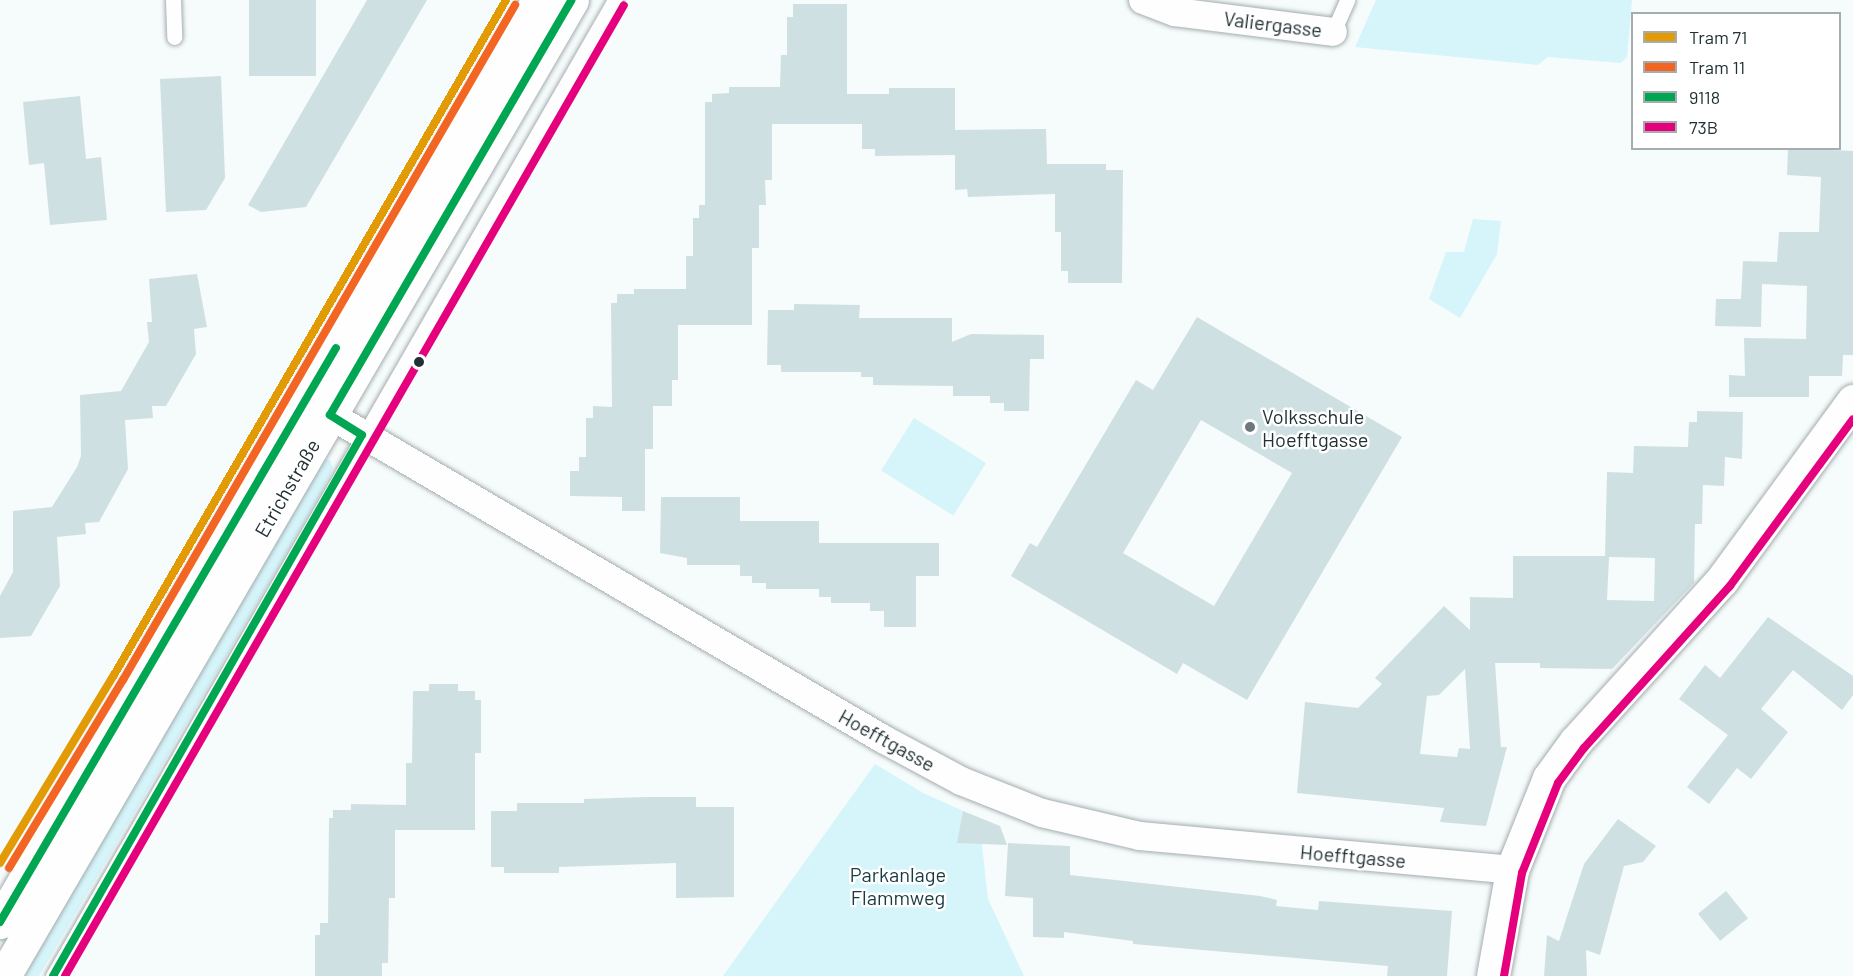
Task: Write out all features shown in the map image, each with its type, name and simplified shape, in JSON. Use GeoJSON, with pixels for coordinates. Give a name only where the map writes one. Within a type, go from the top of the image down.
{"type":"FeatureCollection","features":[{"type":"Feature","properties":{"kind":"main road","name":"Etrichstraße"},"geometry":{"type":"LineString","coordinates":[[0,922],[538,0]]}},
{"type":"Feature","properties":{"kind":"main road","name":"Etrichstraße"},"geometry":{"type":"LineString","coordinates":[[4,976],[572,0]]}},
{"type":"Feature","properties":{"kind":"main road"},"geometry":{"type":"LineString","coordinates":[[1494,976],[1512,870],[1549,778],[1576,741],[1722,580],[1853,401]]}},
{"type":"Feature","properties":{"kind":"street","name":"Valiergasse"},"geometry":{"type":"LineString","coordinates":[[1143,0],[1176,12],[1334,32]]}},
{"type":"Feature","properties":{"kind":"street","name":"Hoefftgasse"},"geometry":{"type":"LineString","coordinates":[[330,415],[883,739],[961,781],[1042,813],[1140,836],[1512,870]]}},
{"type":"Feature","properties":{"kind":"lane"},"geometry":{"type":"LineString","coordinates":[[173,0],[174,37]]}},
{"type":"Feature","properties":{"kind":"lane"},"geometry":{"type":"LineString","coordinates":[[53,976],[362,435],[615,0]]}},
{"type":"Feature","properties":{"kind":"lane"},"geometry":{"type":"LineString","coordinates":[[1334,32],[1347,0]]}},
{"type":"Feature","properties":{"kind":"green space"},"geometry":{"type":"Polygon","coordinates":[[[1376,0],[1632,0],[1627,57],[1621,63],[1548,57],[1538,65],[1355,47],[1376,0]]]}},
{"type":"Feature","properties":{"kind":"green space"},"geometry":{"type":"Polygon","coordinates":[[[1473,219],[1501,221],[1497,254],[1460,318],[1429,299],[1446,252],[1464,252],[1473,219]]]}},
{"type":"Feature","properties":{"kind":"green space"},"geometry":{"type":"Polygon","coordinates":[[[914,418],[986,463],[953,516],[881,471],[914,418]]]}},
{"type":"Feature","properties":{"kind":"green space"},"geometry":{"type":"Polygon","coordinates":[[[322,459],[330,460],[333,468],[323,490],[39,976],[20,976],[322,459]]]}},
{"type":"Feature","properties":{"kind":"green space","name":"Parkanlage Flammweg"},"geometry":{"type":"Polygon","coordinates":[[[875,764],[923,793],[979,818],[988,899],[1024,976],[723,976],[875,764]]]}},
{"type":"Feature","properties":{"kind":"building"},"geometry":{"type":"Polygon","coordinates":[[[249,0],[316,0],[316,76],[249,76],[249,0]]]}},
{"type":"Feature","properties":{"kind":"building"},"geometry":{"type":"Polygon","coordinates":[[[367,0],[427,0],[306,207],[261,212],[248,205],[367,0]]]}},
{"type":"Feature","properties":{"kind":"building"},"geometry":{"type":"Polygon","coordinates":[[[793,4],[847,4],[847,94],[889,94],[889,88],[955,88],[955,130],[1046,129],[1047,164],[1106,164],[1106,170],[1123,170],[1122,283],[1068,283],[1068,271],[1061,271],[1061,232],[1055,232],[1055,194],[968,197],[967,189],[955,190],[955,155],[875,156],[875,149],[862,149],[862,124],[772,124],[772,180],[765,180],[766,205],[759,205],[759,248],[752,248],[752,325],[678,325],[678,380],[672,380],[672,406],[653,406],[653,449],[645,449],[645,511],[622,511],[622,497],[570,496],[570,471],[579,471],[579,457],[586,457],[586,418],[593,418],[593,406],[612,407],[611,303],[617,303],[617,294],[634,294],[634,289],[686,289],[686,256],[693,256],[693,218],[699,218],[699,205],[705,205],[705,102],[712,102],[712,94],[729,93],[729,87],[780,87],[781,55],[787,55],[787,17],[793,17],[793,4]]]}},
{"type":"Feature","properties":{"kind":"building"},"geometry":{"type":"Polygon","coordinates":[[[221,76],[225,178],[206,210],[166,212],[160,79],[221,76]]]}},
{"type":"Feature","properties":{"kind":"building"},"geometry":{"type":"Polygon","coordinates":[[[80,96],[86,159],[101,157],[107,220],[50,225],[44,163],[29,165],[23,102],[80,96]]]}},
{"type":"Feature","properties":{"kind":"building"},"geometry":{"type":"Polygon","coordinates":[[[1788,150],[1853,151],[1853,355],[1843,355],[1842,376],[1809,376],[1809,397],[1729,397],[1729,375],[1745,376],[1744,338],[1806,339],[1807,286],[1762,284],[1761,327],[1715,326],[1716,299],[1741,299],[1743,261],[1777,262],[1779,232],[1819,232],[1821,177],[1787,175],[1788,150]]]}},
{"type":"Feature","properties":{"kind":"building"},"geometry":{"type":"Polygon","coordinates":[[[197,274],[207,327],[194,329],[196,354],[166,406],[152,406],[153,418],[125,420],[128,469],[99,522],[85,523],[86,534],[57,537],[60,586],[31,636],[0,638],[0,596],[13,572],[13,511],[52,507],[77,467],[81,456],[80,395],[121,391],[149,342],[147,322],[152,322],[149,279],[197,274]]]}},
{"type":"Feature","properties":{"kind":"building"},"geometry":{"type":"Polygon","coordinates":[[[794,304],[860,305],[859,318],[952,318],[952,342],[971,334],[1044,335],[1044,359],[1030,359],[1029,411],[1004,411],[1004,403],[990,403],[990,396],[953,396],[953,386],[873,385],[873,377],[861,377],[861,372],[781,372],[781,365],[767,365],[768,310],[794,310],[794,304]]]}},
{"type":"Feature","properties":{"kind":"building"},"geometry":{"type":"Polygon","coordinates":[[[1197,317],[1402,437],[1247,700],[1183,663],[1177,674],[1011,576],[1030,543],[1037,547],[1136,380],[1153,390],[1197,317]],[[1201,420],[1123,553],[1214,606],[1292,473],[1201,420]]]}},
{"type":"Feature","properties":{"kind":"building"},"geometry":{"type":"Polygon","coordinates":[[[1697,411],[1743,412],[1742,459],[1725,457],[1724,486],[1703,485],[1702,524],[1695,524],[1694,583],[1612,669],[1540,668],[1540,663],[1495,663],[1501,747],[1507,747],[1486,826],[1440,822],[1444,808],[1297,793],[1305,702],[1358,708],[1382,684],[1375,678],[1444,606],[1470,630],[1470,597],[1513,598],[1513,556],[1605,556],[1607,472],[1633,473],[1634,446],[1688,447],[1689,422],[1697,422],[1697,411]],[[1609,557],[1607,600],[1654,601],[1655,558],[1609,557]],[[1465,669],[1439,695],[1427,696],[1420,754],[1457,757],[1459,748],[1470,749],[1465,669]]]}},
{"type":"Feature","properties":{"kind":"building"},"geometry":{"type":"Polygon","coordinates":[[[661,497],[740,497],[740,521],[819,521],[819,543],[939,543],[939,576],[916,576],[916,627],[884,627],[884,611],[870,611],[870,603],[831,603],[831,597],[819,597],[819,589],[766,589],[766,583],[752,583],[752,576],[740,576],[740,565],[687,565],[687,558],[660,553],[661,497]]]}},
{"type":"Feature","properties":{"kind":"building"},"geometry":{"type":"Polygon","coordinates":[[[1768,617],[1853,676],[1853,695],[1842,710],[1793,670],[1761,709],[1788,732],[1751,779],[1737,768],[1709,804],[1687,787],[1728,735],[1679,699],[1705,665],[1720,678],[1768,617]]]}},
{"type":"Feature","properties":{"kind":"building"},"geometry":{"type":"Polygon","coordinates":[[[429,684],[458,684],[458,691],[475,691],[475,700],[481,700],[481,753],[475,753],[475,830],[395,830],[395,898],[389,898],[388,963],[382,963],[382,976],[315,976],[315,935],[320,935],[320,923],[328,923],[329,818],[333,818],[333,810],[351,810],[351,804],[406,805],[406,763],[412,763],[413,691],[429,691],[429,684]]]}},
{"type":"Feature","properties":{"kind":"building"},"geometry":{"type":"Polygon","coordinates":[[[696,797],[696,807],[734,807],[734,897],[676,898],[676,863],[559,867],[559,873],[504,873],[504,867],[491,867],[491,811],[517,811],[517,803],[584,803],[584,799],[696,797]]]}},
{"type":"Feature","properties":{"kind":"building"},"geometry":{"type":"Polygon","coordinates":[[[963,811],[1000,826],[1007,845],[957,843],[963,811]]]}},
{"type":"Feature","properties":{"kind":"building"},"geometry":{"type":"Polygon","coordinates":[[[1618,819],[1656,846],[1643,862],[1624,866],[1600,955],[1586,950],[1587,976],[1544,976],[1547,935],[1559,941],[1584,864],[1618,819]]]}},
{"type":"Feature","properties":{"kind":"building"},"geometry":{"type":"Polygon","coordinates":[[[1008,843],[1070,846],[1070,875],[1260,896],[1277,900],[1276,906],[1318,910],[1319,901],[1452,911],[1447,976],[1387,976],[1388,966],[1133,944],[1133,941],[1064,932],[1064,938],[1033,937],[1033,898],[1005,896],[1008,843]]]}},
{"type":"Feature","properties":{"kind":"building"},"geometry":{"type":"Polygon","coordinates":[[[1726,891],[1748,918],[1720,941],[1698,914],[1726,891]]]}},
{"type":"Feature","properties":{"kind":"tram line","name":"71"},"geometry":{"type":"LineString","coordinates":[[0,863],[114,675],[506,0]]}},
{"type":"Feature","properties":{"kind":"tram line","name":"11"},"geometry":{"type":"LineString","coordinates":[[9,868],[123,680],[515,5]]}},
{"type":"Feature","properties":{"kind":"transit line","name":"9118"},"geometry":{"type":"LineString","coordinates":[[53,976],[362,435],[330,415],[572,0]]}},
{"type":"Feature","properties":{"kind":"transit line","name":"73B"},"geometry":{"type":"LineString","coordinates":[[65,976],[624,5]]}},
{"type":"Feature","properties":{"kind":"transit line","name":"9118"},"geometry":{"type":"LineString","coordinates":[[0,922],[336,348]]}},
{"type":"Feature","properties":{"kind":"transit line","name":"73B"},"geometry":{"type":"LineString","coordinates":[[1504,976],[1522,873],[1558,783],[1584,748],[1730,586],[1853,419]]}},
{"type":"Feature","properties":{"kind":"place","name":"Volksschule Hoefftgasse"},"geometry":{"type":"Point","coordinates":[1250,427]}}]}
